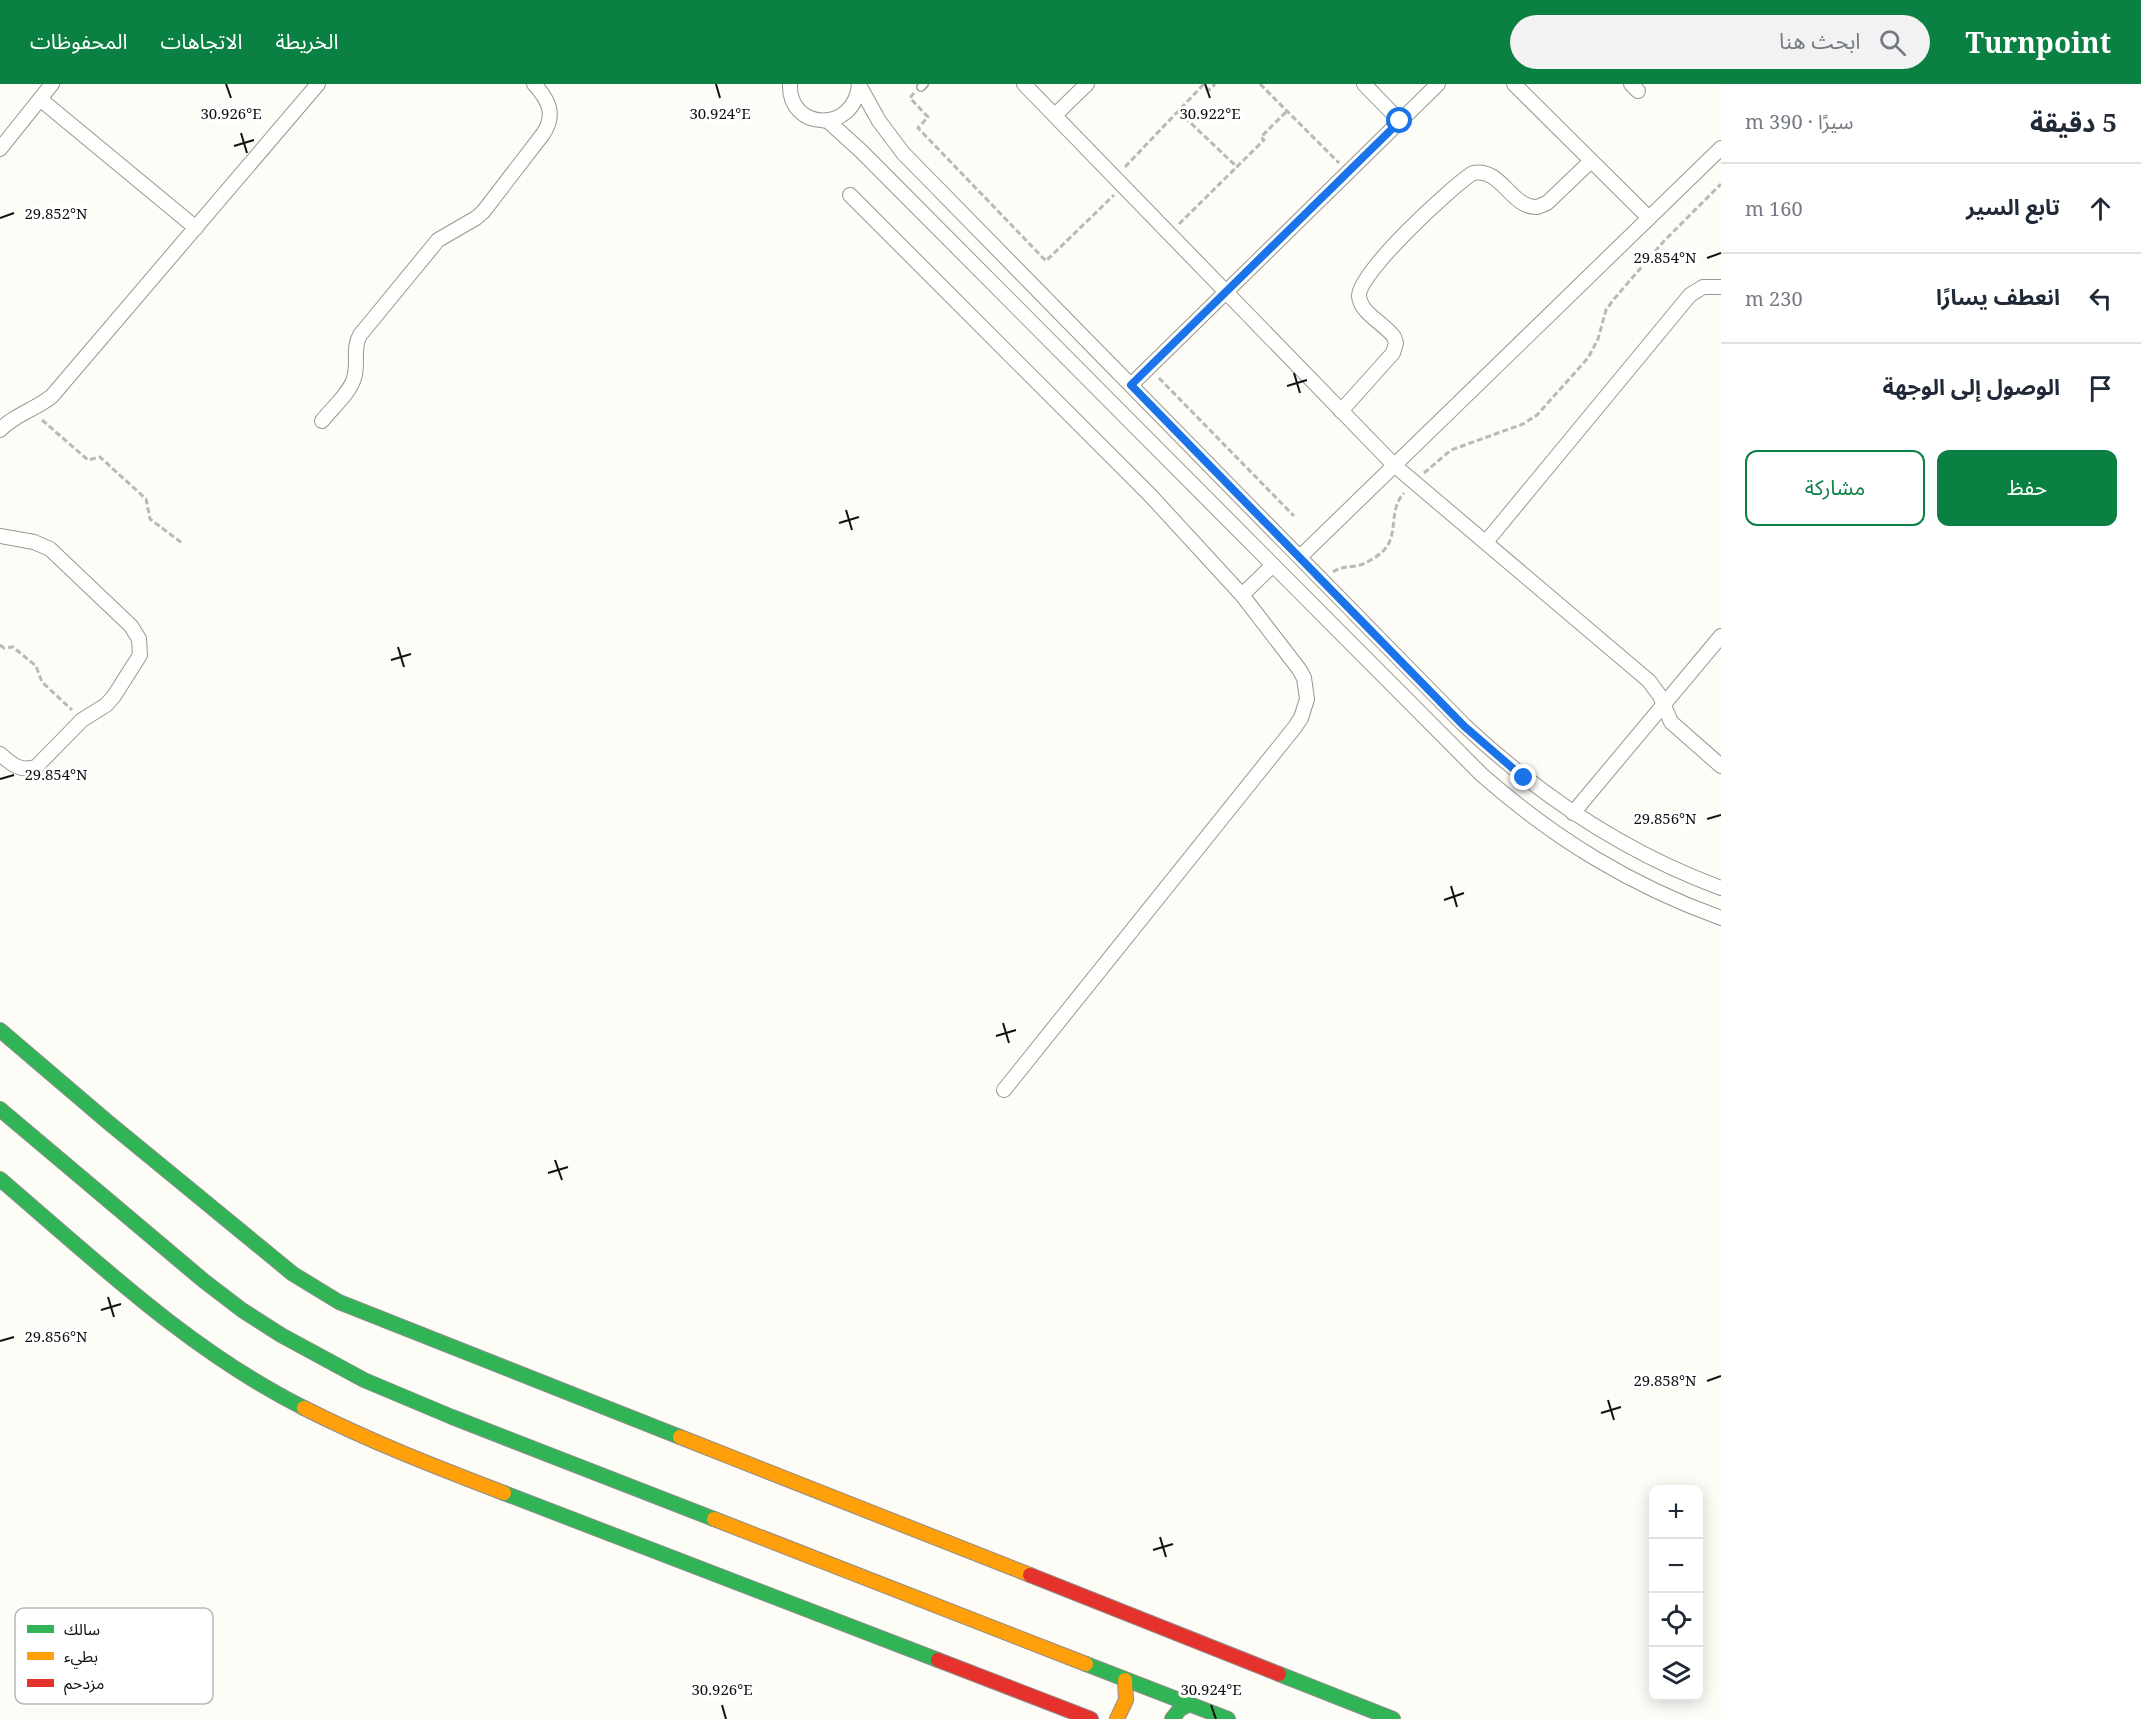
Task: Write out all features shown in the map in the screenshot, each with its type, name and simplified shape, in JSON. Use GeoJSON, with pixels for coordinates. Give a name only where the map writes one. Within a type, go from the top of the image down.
{"type":"FeatureCollection","features":[{"type":"Feature","properties":{"kind":"street"},"geometry":{"type":"LineString","coordinates":[[0,149],[52,84]]}},
{"type":"Feature","properties":{"kind":"street"},"geometry":{"type":"LineString","coordinates":[[0,429],[12,418],[52,396],[318,84]]}},
{"type":"Feature","properties":{"kind":"street"},"geometry":{"type":"LineString","coordinates":[[322,421],[354,380],[355,351],[360,335],[438,240],[483,212],[543,134],[550,121],[550,106],[547,98],[534,84]]}},
{"type":"Feature","properties":{"kind":"street"},"geometry":{"type":"LineString","coordinates":[[782,84],[797,108],[806,116],[828,121],[838,118],[853,105],[859,84]]}},
{"type":"Feature","properties":{"kind":"street"},"geometry":{"type":"LineString","coordinates":[[790,84],[791,99]]}},
{"type":"Feature","properties":{"kind":"street"},"geometry":{"type":"LineString","coordinates":[[859,84],[879,120],[903,153],[1464,726],[1524,778],[1617,841],[1681,873],[1721,888]]}},
{"type":"Feature","properties":{"kind":"street"},"geometry":{"type":"LineString","coordinates":[[1024,84],[1394,465],[1649,681],[1664,704],[1671,722],[1721,766]]}},
{"type":"Feature","properties":{"kind":"street"},"geometry":{"type":"LineString","coordinates":[[1055,115],[1087,84]]}},
{"type":"Feature","properties":{"kind":"street"},"geometry":{"type":"LineString","coordinates":[[1364,84],[1400,121]]}},
{"type":"Feature","properties":{"kind":"street"},"geometry":{"type":"LineString","coordinates":[[1131,385],[1438,84]]}},
{"type":"Feature","properties":{"kind":"street"},"geometry":{"type":"LineString","coordinates":[[1515,84],[1648,218]]}},
{"type":"Feature","properties":{"kind":"street"},"geometry":{"type":"LineString","coordinates":[[40,99],[196,228]]}},
{"type":"Feature","properties":{"kind":"street"},"geometry":{"type":"LineString","coordinates":[[828,121],[861,151],[1482,775],[1513,802],[1580,851],[1653,891],[1721,918]]}},
{"type":"Feature","properties":{"kind":"street"},"geometry":{"type":"LineString","coordinates":[[1300,557],[1721,148]]}},
{"type":"Feature","properties":{"kind":"street"},"geometry":{"type":"LineString","coordinates":[[1341,411],[1395,348],[1394,337],[1364,308],[1359,295],[1364,282],[1411,227],[1473,172],[1489,174],[1523,204],[1537,207],[1547,203],[1591,160]]}},
{"type":"Feature","properties":{"kind":"street"},"geometry":{"type":"LineString","coordinates":[[850,195],[1150,495],[1242,595],[1304,678],[1307,699],[1301,718],[1004,1090]]}},
{"type":"Feature","properties":{"kind":"street"},"geometry":{"type":"LineString","coordinates":[[1486,542],[1690,295],[1703,287],[1721,286]]}},
{"type":"Feature","properties":{"kind":"street"},"geometry":{"type":"LineString","coordinates":[[0,536],[34,542],[50,549],[136,632],[141,647],[137,662],[111,701],[82,720],[36,767],[22,769],[16,767],[0,754]]}},
{"type":"Feature","properties":{"kind":"street"},"geometry":{"type":"LineString","coordinates":[[1242,595],[1273,565]]}},
{"type":"Feature","properties":{"kind":"street"},"geometry":{"type":"LineString","coordinates":[[1573,813],[1721,636]]}},
{"type":"Feature","properties":{"kind":"street"},"geometry":{"type":"LineString","coordinates":[[0,1030],[293,1274],[339,1302],[1393,1719]]}},
{"type":"Feature","properties":{"kind":"street"},"geometry":{"type":"LineString","coordinates":[[0,1109],[204,1281],[242,1310],[281,1335],[354,1375],[418,1404],[1228,1719]]}},
{"type":"Feature","properties":{"kind":"street"},"geometry":{"type":"LineString","coordinates":[[0,1179],[176,1328],[254,1381],[337,1425],[424,1462],[1091,1719]]}},
{"type":"Feature","properties":{"kind":"street"},"geometry":{"type":"LineString","coordinates":[[1117,1719],[1126,1700],[1125,1680]]}},
{"type":"Feature","properties":{"kind":"street"},"geometry":{"type":"LineString","coordinates":[[1172,1719],[1180,1709],[1190,1704]]}},
{"type":"Feature","properties":{"kind":"path"},"geometry":{"type":"LineString","coordinates":[[922,85],[909,98],[928,117],[918,128],[1046,261],[1120,181],[1178,111],[1203,85],[1209,90],[1215,84]]}},
{"type":"Feature","properties":{"kind":"path"},"geometry":{"type":"LineString","coordinates":[[1260,84],[1348,172]]}},
{"type":"Feature","properties":{"kind":"path"},"geometry":{"type":"LineString","coordinates":[[1178,111],[1237,167]]}},
{"type":"Feature","properties":{"kind":"path"},"geometry":{"type":"LineString","coordinates":[[1170,233],[1264,140],[1261,136],[1287,111]]}},
{"type":"Feature","properties":{"kind":"path"},"geometry":{"type":"LineString","coordinates":[[1322,580],[1338,568],[1367,562],[1386,548],[1391,539],[1397,502],[1414,482],[1451,450],[1523,424],[1537,415],[1588,358],[1598,339],[1606,310],[1614,299],[1664,241],[1721,184]]}},
{"type":"Feature","properties":{"kind":"path"},"geometry":{"type":"LineString","coordinates":[[1148,367],[1294,516]]}},
{"type":"Feature","properties":{"kind":"path"},"geometry":{"type":"LineString","coordinates":[[30,410],[88,460],[100,457],[146,499],[150,519],[182,543]]}},
{"type":"Feature","properties":{"kind":"path"},"geometry":{"type":"LineString","coordinates":[[0,645],[3,648],[13,647],[36,666],[42,682],[82,720]]}},
{"type":"Feature","properties":{"kind":"traffic: fast"},"geometry":{"type":"LineString","coordinates":[[0,1030],[293,1274],[339,1302],[680,1437]]}},
{"type":"Feature","properties":{"kind":"traffic: fast"},"geometry":{"type":"LineString","coordinates":[[0,1109],[204,1281],[242,1310],[281,1335],[364,1380],[452,1417],[714,1519]]}},
{"type":"Feature","properties":{"kind":"traffic: fast"},"geometry":{"type":"LineString","coordinates":[[0,1179],[145,1303],[183,1332],[222,1360],[304,1408]]}},
{"type":"Feature","properties":{"kind":"traffic: fast"},"geometry":{"type":"LineString","coordinates":[[504,1493],[938,1660]]}},
{"type":"Feature","properties":{"kind":"traffic: fast"},"geometry":{"type":"LineString","coordinates":[[1086,1664],[1228,1719]]}},
{"type":"Feature","properties":{"kind":"traffic: fast"},"geometry":{"type":"LineString","coordinates":[[1279,1674],[1393,1719]]}},
{"type":"Feature","properties":{"kind":"traffic: fast"},"geometry":{"type":"LineString","coordinates":[[1172,1719],[1180,1709],[1190,1704]]}},
{"type":"Feature","properties":{"kind":"traffic: slow"},"geometry":{"type":"LineString","coordinates":[[304,1408],[378,1443],[504,1493]]}},
{"type":"Feature","properties":{"kind":"traffic: slow"},"geometry":{"type":"LineString","coordinates":[[680,1437],[1030,1575]]}},
{"type":"Feature","properties":{"kind":"traffic: slow"},"geometry":{"type":"LineString","coordinates":[[714,1519],[1086,1664]]}},
{"type":"Feature","properties":{"kind":"traffic: slow"},"geometry":{"type":"LineString","coordinates":[[1117,1719],[1126,1700],[1125,1680]]}},
{"type":"Feature","properties":{"kind":"traffic: jam"},"geometry":{"type":"LineString","coordinates":[[1030,1575],[1279,1674]]}},
{"type":"Feature","properties":{"kind":"traffic: jam"},"geometry":{"type":"LineString","coordinates":[[938,1660],[1091,1719]]}},
{"type":"Feature","properties":{"kind":"route"},"geometry":{"type":"LineString","coordinates":[[1400,121],[1131,385],[1464,726],[1524,778]]}}]}
